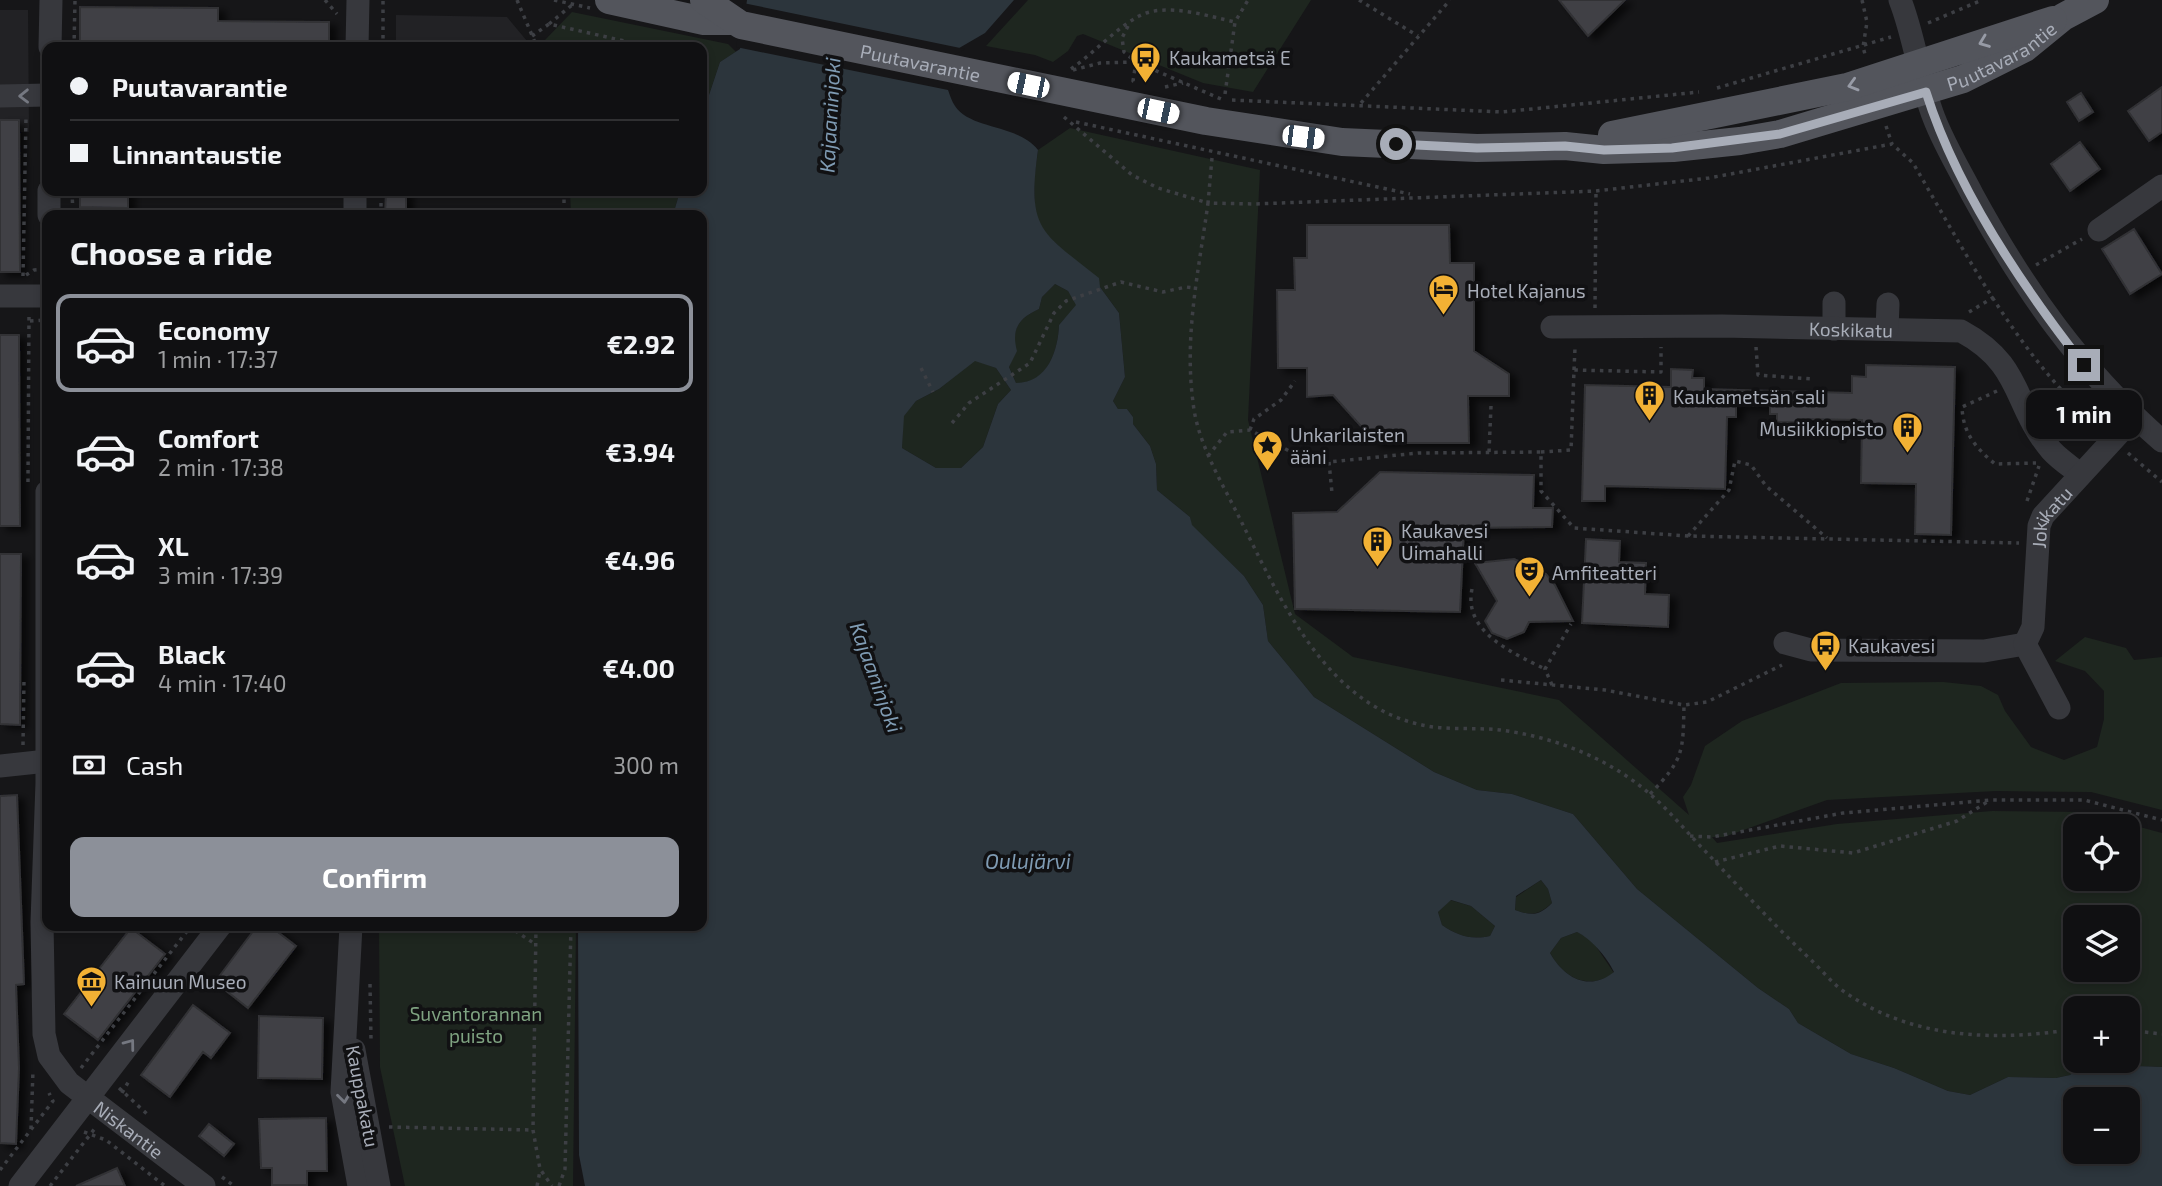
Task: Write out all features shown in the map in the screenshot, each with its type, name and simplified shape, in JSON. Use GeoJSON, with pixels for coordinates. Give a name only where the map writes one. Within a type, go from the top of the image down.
{"type":"FeatureCollection","features":[{"type":"Feature","properties":{"kind":"main road"},"geometry":{"type":"LineString","coordinates":[[609,0],[692,19],[738,23]]}},
{"type":"Feature","properties":{"kind":"main road"},"geometry":{"type":"LineString","coordinates":[[704,0],[738,23]]}},
{"type":"Feature","properties":{"kind":"main road","name":"Puutavarantie"},"geometry":{"type":"LineString","coordinates":[[1565,146],[1788,100],[1918,65],[2063,17],[2095,0]]}},
{"type":"Feature","properties":{"kind":"main road","name":"Puutavarantie"},"geometry":{"type":"LineString","coordinates":[[738,23],[1206,121],[1342,142],[1477,148],[1565,146],[1604,150],[1672,148],[1780,134],[1926,92],[1963,79],[2025,48],[2063,17]]}},
{"type":"Feature","properties":{"kind":"street"},"geometry":{"type":"LineString","coordinates":[[50,42],[51,0]]}},
{"type":"Feature","properties":{"kind":"street"},"geometry":{"type":"LineString","coordinates":[[357,42],[358,0]]}},
{"type":"Feature","properties":{"kind":"street"},"geometry":{"type":"LineString","coordinates":[[1900,0],[1926,92],[1943,138],[2019,274],[2084,365],[2134,417],[2162,441]]}},
{"type":"Feature","properties":{"kind":"street"},"geometry":{"type":"LineString","coordinates":[[0,96],[42,95]]}},
{"type":"Feature","properties":{"kind":"street"},"geometry":{"type":"LineString","coordinates":[[2099,229],[2158,196]]}},
{"type":"Feature","properties":{"kind":"street"},"geometry":{"type":"LineString","coordinates":[[0,296],[42,296]]}},
{"type":"Feature","properties":{"kind":"street"},"geometry":{"type":"LineString","coordinates":[[1834,303],[1834,329]]}},
{"type":"Feature","properties":{"kind":"street"},"geometry":{"type":"LineString","coordinates":[[1887,329],[1888,304]]}},
{"type":"Feature","properties":{"kind":"street","name":"Koskikatu"},"geometry":{"type":"LineString","coordinates":[[1552,327],[1961,331],[1985,344],[2015,382],[2052,451],[2080,474]]}},
{"type":"Feature","properties":{"kind":"street","name":"Jokikatu"},"geometry":{"type":"LineString","coordinates":[[2025,644],[2033,627],[2039,526],[2043,516],[2134,417]]}},
{"type":"Feature","properties":{"kind":"street"},"geometry":{"type":"LineString","coordinates":[[1785,643],[1966,641],[2008,649],[2025,644],[2059,708]]}},
{"type":"Feature","properties":{"kind":"street"},"geometry":{"type":"LineString","coordinates":[[0,766],[42,762]]}},
{"type":"Feature","properties":{"kind":"street","name":"Niskantie"},"geometry":{"type":"LineString","coordinates":[[45,931],[44,1034],[49,1056],[69,1083],[204,1186]]}},
{"type":"Feature","properties":{"kind":"street"},"geometry":{"type":"LineString","coordinates":[[20,1186],[216,931]]}},
{"type":"Feature","properties":{"kind":"street","name":"Kauppakatu"},"geometry":{"type":"LineString","coordinates":[[351,931],[342,1092],[359,1186]]}},
{"type":"Feature","properties":{"kind":"street","name":"Kauppakatu"},"geometry":{"type":"LineString","coordinates":[[348,1005],[359,1083],[379,1186]]}},
{"type":"Feature","properties":{"kind":"path"},"geometry":{"type":"LineString","coordinates":[[74,42],[75,0]]}},
{"type":"Feature","properties":{"kind":"path"},"geometry":{"type":"LineString","coordinates":[[383,0],[383,42]]}},
{"type":"Feature","properties":{"kind":"path"},"geometry":{"type":"LineString","coordinates":[[517,0],[535,42]]}},
{"type":"Feature","properties":{"kind":"path"},"geometry":{"type":"LineString","coordinates":[[1225,94],[1235,22],[1248,0]]}},
{"type":"Feature","properties":{"kind":"path"},"geometry":{"type":"LineString","coordinates":[[1359,0],[1418,36]]}},
{"type":"Feature","properties":{"kind":"path"},"geometry":{"type":"LineString","coordinates":[[1361,103],[1450,0]]}},
{"type":"Feature","properties":{"kind":"path"},"geometry":{"type":"LineString","coordinates":[[1128,24],[1122,38],[1124,52],[1136,62],[1224,100],[1275,104],[1361,103],[1502,112],[1706,91],[1813,62],[1909,31],[1982,0]]}},
{"type":"Feature","properties":{"kind":"path"},"geometry":{"type":"LineString","coordinates":[[532,36],[573,4]]}},
{"type":"Feature","properties":{"kind":"path"},"geometry":{"type":"LineString","coordinates":[[1136,62],[1100,63],[1066,72],[1128,24],[1155,11],[1200,14],[1235,22]]}},
{"type":"Feature","properties":{"kind":"path"},"geometry":{"type":"LineString","coordinates":[[550,23],[629,42]]}},
{"type":"Feature","properties":{"kind":"path"},"geometry":{"type":"LineString","coordinates":[[1136,62],[1133,81],[1146,84]]}},
{"type":"Feature","properties":{"kind":"path"},"geometry":{"type":"LineString","coordinates":[[1156,86],[1167,88],[1183,83]]}},
{"type":"Feature","properties":{"kind":"path"},"geometry":{"type":"LineString","coordinates":[[24,276],[26,114]]}},
{"type":"Feature","properties":{"kind":"path"},"geometry":{"type":"LineString","coordinates":[[1062,116],[1074,122],[1414,195]]}},
{"type":"Feature","properties":{"kind":"path"},"geometry":{"type":"LineString","coordinates":[[1074,122],[1110,159],[1132,175],[1158,188],[1208,203],[1596,191],[1709,178],[1892,144],[1913,163],[2001,309],[2052,383],[2162,482]]}},
{"type":"Feature","properties":{"kind":"path"},"geometry":{"type":"LineString","coordinates":[[1212,158],[1208,203],[1194,288],[1192,404],[1208,456],[1288,615],[1321,660],[1362,697],[1395,716],[1419,725],[1500,730],[1550,739],[1605,762],[1650,794],[1847,994],[1887,1016],[1971,1037],[2026,1037],[2063,1031]]}},
{"type":"Feature","properties":{"kind":"path"},"geometry":{"type":"LineString","coordinates":[[1595,326],[1596,191]]}},
{"type":"Feature","properties":{"kind":"path"},"geometry":{"type":"LineString","coordinates":[[2019,274],[2099,229]]}},
{"type":"Feature","properties":{"kind":"path"},"geometry":{"type":"LineString","coordinates":[[12,276],[24,276],[34,270],[42,269]]}},
{"type":"Feature","properties":{"kind":"path"},"geometry":{"type":"LineString","coordinates":[[953,423],[969,403],[1030,363],[1054,313],[1066,301],[1100,287],[1121,282],[1163,292],[1186,286],[1194,288]]}},
{"type":"Feature","properties":{"kind":"path"},"geometry":{"type":"LineString","coordinates":[[30,321],[42,320]]}},
{"type":"Feature","properties":{"kind":"path"},"geometry":{"type":"LineString","coordinates":[[1208,456],[1227,432],[1251,430],[1306,460],[1329,462],[1418,453],[1571,450],[1574,370],[1661,372],[1662,326]]}},
{"type":"Feature","properties":{"kind":"path"},"geometry":{"type":"LineString","coordinates":[[1755,328],[1758,375],[1813,379]]}},
{"type":"Feature","properties":{"kind":"path"},"geometry":{"type":"LineString","coordinates":[[921,368],[933,393]]}},
{"type":"Feature","properties":{"kind":"path"},"geometry":{"type":"LineString","coordinates":[[1251,430],[1254,419],[1281,400],[1295,381]]}},
{"type":"Feature","properties":{"kind":"path"},"geometry":{"type":"LineString","coordinates":[[2015,382],[1962,407],[1963,427],[1978,449],[1995,464],[2042,463]]}},
{"type":"Feature","properties":{"kind":"path"},"geometry":{"type":"LineString","coordinates":[[1489,452],[1491,406]]}},
{"type":"Feature","properties":{"kind":"path"},"geometry":{"type":"LineString","coordinates":[[1541,452],[1541,491],[1574,528],[1688,536],[2022,543]]}},
{"type":"Feature","properties":{"kind":"path"},"geometry":{"type":"LineString","coordinates":[[1688,536],[1729,490],[1735,461],[1751,465],[1766,485],[1829,539]]}},
{"type":"Feature","properties":{"kind":"path"},"geometry":{"type":"LineString","coordinates":[[1329,462],[1332,493]]}},
{"type":"Feature","properties":{"kind":"path"},"geometry":{"type":"LineString","coordinates":[[1472,589],[1469,600],[1491,641],[1545,669],[1552,685]]}},
{"type":"Feature","properties":{"kind":"path"},"geometry":{"type":"LineString","coordinates":[[1545,669],[1571,624]]}},
{"type":"Feature","properties":{"kind":"path"},"geometry":{"type":"LineString","coordinates":[[1501,680],[1605,690],[1684,705],[1707,702],[1819,644]]}},
{"type":"Feature","properties":{"kind":"path"},"geometry":{"type":"LineString","coordinates":[[1650,794],[1673,771],[1683,751],[1684,705]]}},
{"type":"Feature","properties":{"kind":"path"},"geometry":{"type":"LineString","coordinates":[[1690,836],[1712,837],[1843,813],[1991,800],[2084,800],[2162,820]]}},
{"type":"Feature","properties":{"kind":"path"},"geometry":{"type":"LineString","coordinates":[[1715,862],[1780,846],[1853,853],[1957,821],[1991,800]]}},
{"type":"Feature","properties":{"kind":"path"},"geometry":{"type":"LineString","coordinates":[[69,1083],[187,931]]}},
{"type":"Feature","properties":{"kind":"path"},"geometry":{"type":"LineString","coordinates":[[515,931],[536,945]]}},
{"type":"Feature","properties":{"kind":"path"},"geometry":{"type":"LineString","coordinates":[[536,931],[533,1129],[540,1169],[537,1186]]}},
{"type":"Feature","properties":{"kind":"path"},"geometry":{"type":"LineString","coordinates":[[559,1186],[565,1169],[571,931]]}},
{"type":"Feature","properties":{"kind":"path"},"geometry":{"type":"LineString","coordinates":[[2140,1031],[2162,1034]]}},
{"type":"Feature","properties":{"kind":"path"},"geometry":{"type":"LineString","coordinates":[[31,1129],[34,1064]]}},
{"type":"Feature","properties":{"kind":"path"},"geometry":{"type":"LineString","coordinates":[[50,1186],[108,1112]]}},
{"type":"Feature","properties":{"kind":"path"},"geometry":{"type":"LineString","coordinates":[[386,1127],[533,1129]]}},
{"type":"Feature","properties":{"kind":"path"},"geometry":{"type":"LineString","coordinates":[[89,1135],[106,1140],[165,1186]]}},
{"type":"Feature","properties":{"kind":"path"},"geometry":{"type":"LineString","coordinates":[[540,1169],[552,1186]]}},
{"type":"Feature","properties":{"kind":"shaded area"},"geometry":{"type":"Polygon","coordinates":[[[0,10],[28,10],[29,132],[0,132],[0,10]]]}},
{"type":"Feature","properties":{"kind":"shaded area"},"geometry":{"type":"Polygon","coordinates":[[[396,15],[507,17],[528,42],[396,42],[396,15]]]}},
{"type":"Feature","properties":{"kind":"green space"},"geometry":{"type":"Polygon","coordinates":[[[1028,0],[1311,0],[1253,92],[1203,83],[1083,34],[1077,36],[1068,51],[1053,62],[1035,55],[986,46],[1028,0]]]}},
{"type":"Feature","properties":{"kind":"green space"},"geometry":{"type":"Polygon","coordinates":[[[572,12],[728,44],[736,52],[720,62],[707,101],[707,42],[545,40],[572,12]]]}},
{"type":"Feature","properties":{"kind":"green space"},"geometry":{"type":"Polygon","coordinates":[[[1070,128],[1260,170],[1248,420],[1295,614],[1353,657],[1559,700],[1689,815],[1683,797],[1691,785],[1705,746],[1742,721],[1841,683],[1943,682],[1981,686],[1998,695],[2005,711],[2031,747],[2064,760],[2097,747],[2104,719],[2104,691],[2085,671],[2055,661],[2085,637],[2126,648],[2134,660],[2162,657],[2162,810],[2091,792],[1996,791],[1827,800],[1724,837],[1712,837],[1717,843],[1837,824],[1992,811],[2084,812],[2091,814],[2063,814],[2063,891],[2140,891],[2140,827],[2162,833],[2162,1067],[2140,1066],[2140,996],[2063,996],[2063,1073],[2073,1073],[2056,1078],[2008,1077],[1970,1095],[1948,1091],[1894,1068],[1851,1054],[1798,1023],[1789,1009],[1758,988],[1637,889],[1573,814],[1512,794],[1477,790],[1434,772],[1314,697],[1268,641],[1263,605],[1244,576],[1191,525],[1190,517],[1157,490],[1156,464],[1150,446],[1133,424],[1133,417],[1127,409],[1118,409],[1113,401],[1125,377],[1119,313],[1100,287],[1040,228],[1035,210],[1034,180],[1038,150],[1070,128]]]}},
{"type":"Feature","properties":{"kind":"green space"},"geometry":{"type":"Polygon","coordinates":[[[570,196],[679,196],[674,210],[571,210],[570,196]]]}},
{"type":"Feature","properties":{"kind":"green space"},"geometry":{"type":"Polygon","coordinates":[[[1055,284],[1068,291],[1077,305],[1059,325],[1053,355],[1043,372],[1027,382],[1016,383],[1009,367],[1017,328],[1021,321],[1039,309],[1042,297],[1055,284]]]}},
{"type":"Feature","properties":{"kind":"green space"},"geometry":{"type":"Polygon","coordinates":[[[975,360],[996,368],[1011,390],[998,404],[983,447],[961,468],[936,468],[902,448],[903,416],[916,401],[939,389],[975,360]]]}},
{"type":"Feature","properties":{"kind":"green space"},"geometry":{"type":"Polygon","coordinates":[[[1541,880],[1548,889],[1552,903],[1535,913],[1515,910],[1516,897],[1541,880]]]}},
{"type":"Feature","properties":{"kind":"green space"},"geometry":{"type":"Polygon","coordinates":[[[1450,900],[1471,906],[1495,926],[1490,936],[1465,936],[1442,925],[1438,912],[1450,900]]]}},
{"type":"Feature","properties":{"kind":"green space","name":"Suvantorannan puisto"},"geometry":{"type":"Polygon","coordinates":[[[379,931],[576,931],[573,1186],[405,1186],[380,1067],[379,931]]]}},
{"type":"Feature","properties":{"kind":"green space"},"geometry":{"type":"Polygon","coordinates":[[[1577,932],[1591,939],[1614,973],[1595,981],[1586,981],[1577,979],[1562,969],[1550,953],[1561,938],[1577,932]]]}},
{"type":"Feature","properties":{"kind":"water","name":"Oulujärvi"},"geometry":{"type":"Polygon","coordinates":[[[747,0],[1014,0],[985,33],[954,51],[943,74],[951,99],[962,114],[1019,136],[1038,150],[1035,197],[1042,226],[1063,249],[1099,278],[1100,287],[1119,313],[1125,377],[1113,401],[1118,409],[1127,409],[1133,417],[1133,424],[1150,446],[1156,464],[1157,490],[1190,517],[1192,525],[1244,576],[1263,605],[1268,641],[1314,697],[1434,772],[1477,790],[1512,794],[1573,814],[1637,889],[1758,988],[1789,1009],[1798,1023],[1851,1054],[1894,1068],[1948,1091],[1970,1095],[2008,1077],[2056,1078],[2073,1073],[2140,1073],[2140,1066],[2162,1067],[2162,1186],[585,1186],[579,1155],[578,931],[707,931],[707,210],[674,210],[679,196],[707,196],[707,101],[720,62],[740,49],[747,0]],[[1055,284],[1042,297],[1039,309],[1026,316],[1018,325],[1015,336],[1017,351],[1009,367],[1016,383],[1027,382],[1036,377],[1049,363],[1056,345],[1059,325],[1076,305],[1068,291],[1055,284]],[[975,361],[939,389],[916,401],[904,416],[902,448],[936,468],[961,468],[983,447],[998,404],[1011,390],[996,368],[975,361]],[[1541,880],[1516,896],[1515,910],[1535,914],[1552,903],[1548,889],[1541,880]],[[1451,900],[1438,912],[1442,925],[1465,936],[1490,936],[1495,926],[1471,906],[1451,900]],[[1577,932],[1561,938],[1550,953],[1562,969],[1586,981],[1605,978],[1614,972],[1598,949],[1577,932]]]}},
{"type":"Feature","properties":{"kind":"pier"},"geometry":{"type":"Polygon","coordinates":[[[743,3],[965,49],[956,54],[947,74],[953,91],[736,47],[743,3]]]}},
{"type":"Feature","properties":{"kind":"building"},"geometry":{"type":"Polygon","coordinates":[[[1559,0],[1625,0],[1588,36],[1559,0]]]}},
{"type":"Feature","properties":{"kind":"building"},"geometry":{"type":"Polygon","coordinates":[[[80,7],[218,8],[218,21],[329,22],[329,42],[80,42],[80,7]]]}},
{"type":"Feature","properties":{"kind":"building"},"geometry":{"type":"Polygon","coordinates":[[[2162,87],[2162,132],[2149,141],[2128,111],[2162,87]]]}},
{"type":"Feature","properties":{"kind":"building"},"geometry":{"type":"Polygon","coordinates":[[[2081,93],[2093,112],[2079,121],[2067,102],[2081,93]]]}},
{"type":"Feature","properties":{"kind":"building"},"geometry":{"type":"Polygon","coordinates":[[[0,120],[19,120],[20,272],[0,272],[0,120]]]}},
{"type":"Feature","properties":{"kind":"building"},"geometry":{"type":"Polygon","coordinates":[[[2080,142],[2100,169],[2070,191],[2051,164],[2080,142]]]}},
{"type":"Feature","properties":{"kind":"building"},"geometry":{"type":"Polygon","coordinates":[[[80,196],[128,196],[128,208],[80,207],[80,196]]]}},
{"type":"Feature","properties":{"kind":"building"},"geometry":{"type":"Polygon","coordinates":[[[386,196],[406,196],[406,210],[385,210],[386,196]]]}},
{"type":"Feature","properties":{"kind":"building"},"geometry":{"type":"Polygon","coordinates":[[[1307,225],[1449,225],[1450,263],[1474,263],[1474,351],[1509,374],[1509,396],[1468,396],[1469,443],[1376,443],[1333,395],[1307,397],[1307,368],[1278,368],[1277,290],[1295,290],[1294,258],[1307,258],[1307,225]]]}},
{"type":"Feature","properties":{"kind":"building"},"geometry":{"type":"Polygon","coordinates":[[[2134,229],[2162,274],[2130,294],[2102,249],[2134,229]]]}},
{"type":"Feature","properties":{"kind":"building"},"geometry":{"type":"Polygon","coordinates":[[[0,335],[19,335],[20,526],[0,526],[0,335]]]}},
{"type":"Feature","properties":{"kind":"building"},"geometry":{"type":"Polygon","coordinates":[[[1866,365],[1955,367],[1951,535],[1915,534],[1916,484],[1861,483],[1862,420],[1798,419],[1798,422],[1777,422],[1777,414],[1770,414],[1770,406],[1736,405],[1736,417],[1727,417],[1725,489],[1605,486],[1605,501],[1582,501],[1585,385],[1671,387],[1671,369],[1693,370],[1692,378],[1704,378],[1704,389],[1852,393],[1852,376],[1866,377],[1866,365]]]}},
{"type":"Feature","properties":{"kind":"building","name":"Kaukavesi Uimahalli"},"geometry":{"type":"Polygon","coordinates":[[[1380,472],[1534,475],[1533,508],[1553,508],[1552,527],[1464,528],[1460,612],[1295,609],[1293,513],[1337,512],[1380,472]]]}},
{"type":"Feature","properties":{"kind":"building"},"geometry":{"type":"Polygon","coordinates":[[[1586,539],[1620,541],[1619,562],[1646,563],[1645,594],[1669,595],[1668,627],[1582,623],[1586,539]]]}},
{"type":"Feature","properties":{"kind":"building"},"geometry":{"type":"Polygon","coordinates":[[[0,554],[21,554],[20,725],[0,724],[0,554]]]}},
{"type":"Feature","properties":{"kind":"building","name":"Amfiteatteri"},"geometry":{"type":"Polygon","coordinates":[[[1514,559],[1546,574],[1555,585],[1573,621],[1529,622],[1524,632],[1507,639],[1492,633],[1485,621],[1497,601],[1475,563],[1514,559]]]}},
{"type":"Feature","properties":{"kind":"building"},"geometry":{"type":"Polygon","coordinates":[[[17,795],[24,984],[16,985],[19,1068],[16,1144],[0,1143],[0,796],[17,795]]]}},
{"type":"Feature","properties":{"kind":"building"},"geometry":{"type":"Polygon","coordinates":[[[129,931],[135,931],[165,954],[98,1040],[64,1014],[129,931]]]}},
{"type":"Feature","properties":{"kind":"building"},"geometry":{"type":"Polygon","coordinates":[[[253,931],[276,931],[296,946],[248,1008],[215,982],[253,931]]]}},
{"type":"Feature","properties":{"kind":"building"},"geometry":{"type":"Polygon","coordinates":[[[193,1005],[230,1033],[211,1058],[203,1052],[170,1097],[141,1075],[193,1005]]]}},
{"type":"Feature","properties":{"kind":"building"},"geometry":{"type":"Polygon","coordinates":[[[259,1016],[323,1018],[322,1079],[258,1078],[259,1016]]]}},
{"type":"Feature","properties":{"kind":"building"},"geometry":{"type":"Polygon","coordinates":[[[326,1118],[327,1171],[307,1171],[307,1185],[272,1185],[272,1168],[261,1168],[259,1119],[326,1118]]]}},
{"type":"Feature","properties":{"kind":"building"},"geometry":{"type":"Polygon","coordinates":[[[209,1124],[234,1144],[224,1156],[199,1136],[209,1124]]]}},
{"type":"Feature","properties":{"kind":"building"},"geometry":{"type":"Polygon","coordinates":[[[117,1168],[125,1186],[76,1186],[117,1168]]]}},
{"type":"Feature","properties":{"kind":"place","name":"Kaukametsä E"},"geometry":{"type":"Point","coordinates":[1146,84]}},
{"type":"Feature","properties":{"kind":"place","name":"Hotel Kajanus"},"geometry":{"type":"Point","coordinates":[1444,317]}},
{"type":"Feature","properties":{"kind":"place","name":"Kaukametsän sali"},"geometry":{"type":"Point","coordinates":[1650,423]}},
{"type":"Feature","properties":{"kind":"place","name":"Musiikkiopisto"},"geometry":{"type":"Point","coordinates":[1907,455]}},
{"type":"Feature","properties":{"kind":"place","name":"Unkarilaisten ääni"},"geometry":{"type":"Point","coordinates":[1267,472]}},
{"type":"Feature","properties":{"kind":"place","name":"Kaukavesi Uimahalli"},"geometry":{"type":"Point","coordinates":[1378,568]}},
{"type":"Feature","properties":{"kind":"place","name":"Amfiteatteri"},"geometry":{"type":"Point","coordinates":[1529,599]}},
{"type":"Feature","properties":{"kind":"place","name":"Kaukavesi"},"geometry":{"type":"Point","coordinates":[1825,672]}},
{"type":"Feature","properties":{"kind":"place","name":"Kainuun Museo"},"geometry":{"type":"Point","coordinates":[91,1008]}},
{"type":"Feature","properties":{"kind":"route"},"geometry":{"type":"LineString","coordinates":[[1396,144],[1477,148],[1565,146],[1604,150],[1672,148],[1780,134],[1926,92],[1943,138],[1981,210],[2050,321],[2084,365]]}},
{"type":"Feature","properties":{"kind":"water label","name":"Kajaaninjoki"},"geometry":{"type":"Point","coordinates":[829,115]}},
{"type":"Feature","properties":{"kind":"water label","name":"Kajaaninjoki"},"geometry":{"type":"Point","coordinates":[877,677]}}]}
